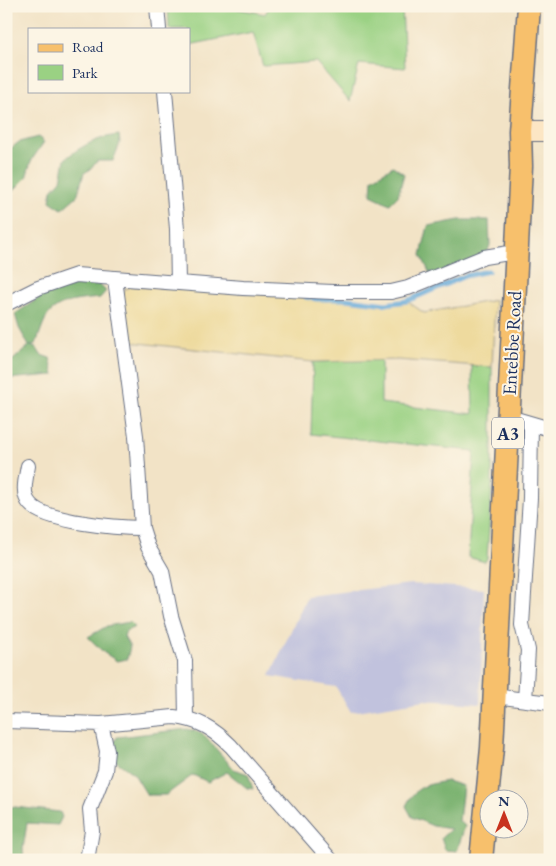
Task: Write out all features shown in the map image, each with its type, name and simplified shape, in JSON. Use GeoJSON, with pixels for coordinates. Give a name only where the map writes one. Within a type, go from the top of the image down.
{"type":"FeatureCollection","features":[{"type":"Feature","properties":{"kind":"main road","name":"Entebbe Road"},"geometry":{"type":"LineString","coordinates":[[481,860],[492,748],[521,166],[520,131],[529,6]]}},
{"type":"Feature","properties":{"kind":"street"},"geometry":{"type":"LineString","coordinates":[[157,6],[159,28]]}},
{"type":"Feature","properties":{"kind":"street"},"geometry":{"type":"LineString","coordinates":[[165,92],[177,229],[178,283]]}},
{"type":"Feature","properties":{"kind":"street"},"geometry":{"type":"LineString","coordinates":[[520,131],[550,132]]}},
{"type":"Feature","properties":{"kind":"street"},"geometry":{"type":"LineString","coordinates":[[6,304],[38,288],[76,275],[333,292],[391,292],[408,288],[484,257],[516,252]]}},
{"type":"Feature","properties":{"kind":"street"},"geometry":{"type":"LineString","coordinates":[[115,279],[136,436],[142,528],[148,547],[162,571],[171,616],[183,653],[186,671],[186,718]]}},
{"type":"Feature","properties":{"kind":"street"},"geometry":{"type":"LineString","coordinates":[[509,417],[550,429]]}},
{"type":"Feature","properties":{"kind":"street"},"geometry":{"type":"LineString","coordinates":[[525,700],[528,650],[522,625],[530,498],[532,424]]}},
{"type":"Feature","properties":{"kind":"street"},"geometry":{"type":"LineString","coordinates":[[28,466],[25,493],[29,503],[39,511],[95,525],[142,528]]}},
{"type":"Feature","properties":{"kind":"street"},"geometry":{"type":"LineString","coordinates":[[497,621],[522,625]]}},
{"type":"Feature","properties":{"kind":"street"},"geometry":{"type":"LineString","coordinates":[[494,696],[550,703]]}},
{"type":"Feature","properties":{"kind":"street"},"geometry":{"type":"LineString","coordinates":[[6,721],[101,724],[174,717],[186,718],[208,726],[218,733],[301,824],[331,860]]}},
{"type":"Feature","properties":{"kind":"street"},"geometry":{"type":"LineString","coordinates":[[87,860],[92,830],[90,809],[105,771],[107,751],[101,724]]}},
{"type":"Feature","properties":{"kind":"shaded area"},"geometry":{"type":"Polygon","coordinates":[[[411,584],[484,589],[480,704],[425,700],[351,712],[336,687],[270,676],[307,596],[411,584]]]}},
{"type":"Feature","properties":{"kind":"green space"},"geometry":{"type":"Polygon","coordinates":[[[168,6],[238,6],[238,9],[265,14],[270,6],[402,6],[405,68],[359,64],[350,101],[316,62],[263,66],[253,32],[190,45],[190,28],[169,28],[168,6]]]}},
{"type":"Feature","properties":{"kind":"green space"},"geometry":{"type":"Polygon","coordinates":[[[119,135],[120,143],[113,161],[97,161],[91,169],[84,173],[77,196],[62,209],[50,201],[52,190],[61,180],[65,159],[90,143],[119,135]]]}},
{"type":"Feature","properties":{"kind":"green space"},"geometry":{"type":"Polygon","coordinates":[[[38,137],[44,142],[31,161],[26,178],[11,193],[6,192],[6,152],[19,142],[38,137]]]}},
{"type":"Feature","properties":{"kind":"green space"},"geometry":{"type":"Polygon","coordinates":[[[393,166],[404,174],[398,196],[390,204],[371,195],[372,179],[393,166]]]}},
{"type":"Feature","properties":{"kind":"green space"},"geometry":{"type":"Polygon","coordinates":[[[459,220],[489,220],[490,245],[484,261],[431,276],[421,255],[428,226],[459,220]]]}},
{"type":"Feature","properties":{"kind":"green space"},"geometry":{"type":"Polygon","coordinates":[[[93,279],[106,291],[100,298],[78,300],[63,304],[51,312],[46,318],[36,344],[30,346],[36,347],[41,355],[50,358],[54,375],[6,379],[6,359],[13,360],[29,346],[19,328],[15,314],[42,296],[93,279]]]}},
{"type":"Feature","properties":{"kind":"green space"},"geometry":{"type":"Polygon","coordinates":[[[381,360],[381,403],[473,414],[472,366],[492,367],[492,485],[487,558],[485,562],[468,557],[474,451],[311,434],[313,362],[381,360]]]}},
{"type":"Feature","properties":{"kind":"green space"},"geometry":{"type":"Polygon","coordinates":[[[130,622],[135,627],[126,631],[124,637],[130,647],[127,659],[117,661],[103,652],[88,637],[107,626],[130,622]]]}},
{"type":"Feature","properties":{"kind":"green space"},"geometry":{"type":"Polygon","coordinates":[[[187,729],[202,733],[234,769],[248,774],[253,789],[247,788],[227,772],[208,782],[193,775],[166,795],[147,795],[134,774],[113,759],[111,750],[117,737],[187,729]]]}},
{"type":"Feature","properties":{"kind":"green space"},"geometry":{"type":"Polygon","coordinates":[[[447,781],[463,786],[459,821],[465,826],[457,851],[445,850],[441,838],[451,829],[433,826],[412,817],[406,806],[414,794],[422,787],[447,781]]]}},
{"type":"Feature","properties":{"kind":"green space"},"geometry":{"type":"Polygon","coordinates":[[[6,806],[60,812],[62,817],[58,825],[27,823],[23,849],[24,859],[6,860],[6,806]]]}},
{"type":"Feature","properties":{"kind":"sand"},"geometry":{"type":"Polygon","coordinates":[[[132,286],[347,299],[386,304],[407,301],[424,313],[495,300],[492,367],[398,360],[313,362],[130,342],[122,298],[125,289],[132,286]]]}},
{"type":"Feature","properties":{"kind":"waterway"},"geometry":{"type":"LineString","coordinates":[[306,297],[347,299],[386,304],[407,301],[465,276],[488,271]]}}]}
